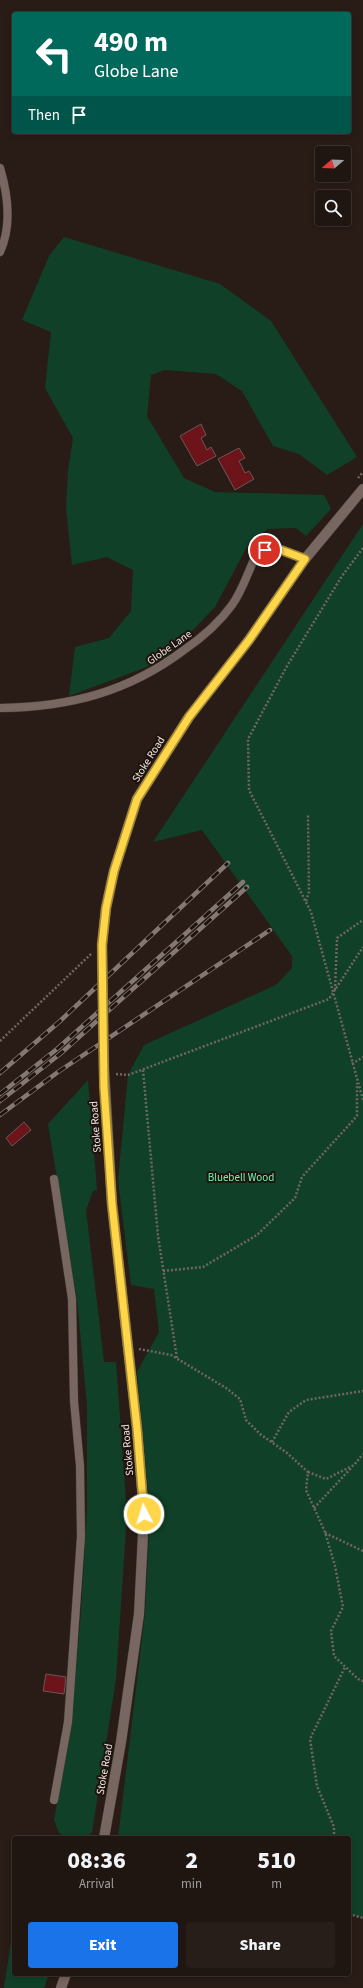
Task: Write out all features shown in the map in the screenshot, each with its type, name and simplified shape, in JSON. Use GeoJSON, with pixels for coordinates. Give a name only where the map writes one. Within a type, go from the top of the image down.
{"type":"FeatureCollection","features":[{"type":"Feature","properties":{"kind":"street","name":"Stoke Road"},"geometry":{"type":"LineString","coordinates":[[104,1836],[121,1742],[140,1614],[144,1514],[137,1428],[112,1204],[103,1071],[102,945],[106,908],[114,871],[137,799],[189,717],[249,640],[305,559],[363,489]]}},
{"type":"Feature","properties":{"kind":"street"},"geometry":{"type":"LineString","coordinates":[[61,1988],[65,1976]]}},
{"type":"Feature","properties":{"kind":"lane"},"geometry":{"type":"LineString","coordinates":[[0,168],[7,202],[8,219],[0,252]]}},
{"type":"Feature","properties":{"kind":"lane","name":"Globe Lane"},"geometry":{"type":"LineString","coordinates":[[0,708],[31,708],[71,701],[105,693],[138,680],[162,667],[211,630],[233,604],[257,553],[273,547],[305,559]]}},
{"type":"Feature","properties":{"kind":"lane"},"geometry":{"type":"LineString","coordinates":[[54,1179],[72,1299],[74,1401],[80,1466],[81,1536],[68,1722],[54,1800]]}},
{"type":"Feature","properties":{"kind":"path"},"geometry":{"type":"LineString","coordinates":[[363,548],[342,576],[287,666],[248,739],[248,790],[311,912],[363,1100]]}},
{"type":"Feature","properties":{"kind":"path"},"geometry":{"type":"LineString","coordinates":[[306,901],[309,892],[308,815]]}},
{"type":"Feature","properties":{"kind":"path"},"geometry":{"type":"LineString","coordinates":[[334,992],[337,938],[363,920]]}},
{"type":"Feature","properties":{"kind":"path"},"geometry":{"type":"LineString","coordinates":[[0,1041],[86,957],[102,945]]}},
{"type":"Feature","properties":{"kind":"path"},"geometry":{"type":"LineString","coordinates":[[103,1071],[128,1075],[329,999],[363,947]]}},
{"type":"Feature","properties":{"kind":"path"},"geometry":{"type":"LineString","coordinates":[[352,1064],[363,1057]]}},
{"type":"Feature","properties":{"kind":"path"},"geometry":{"type":"LineString","coordinates":[[143,1070],[158,1236],[177,1358]]}},
{"type":"Feature","properties":{"kind":"path"},"geometry":{"type":"LineString","coordinates":[[163,1271],[203,1267],[257,1235],[295,1198],[302,1177],[357,1116],[357,1080]]}},
{"type":"Feature","properties":{"kind":"path"},"geometry":{"type":"LineString","coordinates":[[152,1352],[171,1355],[177,1358],[211,1378],[240,1399],[246,1420],[272,1442],[288,1453],[308,1472],[326,1479],[354,1465]]}},
{"type":"Feature","properties":{"kind":"path"},"geometry":{"type":"LineString","coordinates":[[272,1442],[289,1412],[306,1400],[363,1391]]}},
{"type":"Feature","properties":{"kind":"path"},"geometry":{"type":"LineString","coordinates":[[314,1508],[363,1454]]}},
{"type":"Feature","properties":{"kind":"path"},"geometry":{"type":"LineString","coordinates":[[308,1472],[306,1490],[325,1532],[343,1607],[331,1631],[334,1656],[358,1680],[363,1681]]}},
{"type":"Feature","properties":{"kind":"path"},"geometry":{"type":"LineString","coordinates":[[325,1532],[363,1551]]}},
{"type":"Feature","properties":{"kind":"path"},"geometry":{"type":"LineString","coordinates":[[334,1836],[334,1827],[317,1786],[310,1739],[346,1667]]}},
{"type":"Feature","properties":{"kind":"path"},"geometry":{"type":"LineString","coordinates":[[351,1915],[363,1918]]}},
{"type":"Feature","properties":{"kind":"green space"},"geometry":{"type":"Polygon","coordinates":[[[64,237],[220,284],[271,321],[357,457],[327,475],[299,454],[273,446],[242,391],[216,374],[165,370],[151,375],[147,416],[184,478],[215,492],[324,495],[331,509],[306,536],[296,528],[268,529],[249,543],[215,607],[167,657],[144,668],[69,696],[75,647],[109,638],[131,611],[133,570],[107,557],[72,565],[66,508],[68,471],[73,438],[45,388],[51,332],[22,320],[49,256],[64,237]]]}},
{"type":"Feature","properties":{"kind":"green space","name":"Bluebell Wood"},"geometry":{"type":"Polygon","coordinates":[[[363,524],[363,1918],[351,1915],[351,1836],[118,1836],[145,1614],[150,1513],[137,1372],[159,1332],[154,1289],[131,1285],[118,1180],[128,1075],[144,1045],[276,985],[292,968],[292,956],[202,830],[153,842],[363,524]]]}},
{"type":"Feature","properties":{"kind":"green space"},"geometry":{"type":"Polygon","coordinates":[[[88,1080],[97,1190],[93,1191],[86,1210],[104,1362],[116,1362],[127,1514],[116,1679],[92,1832],[88,1836],[64,1836],[59,1833],[54,1820],[71,1724],[81,1613],[87,1509],[87,1405],[77,1300],[48,1124],[88,1080]]]}},
{"type":"Feature","properties":{"kind":"green space"},"geometry":{"type":"Polygon","coordinates":[[[12,1934],[12,1976],[48,1976],[44,1988],[4,1988],[12,1934]]]}},
{"type":"Feature","properties":{"kind":"building"},"geometry":{"type":"Polygon","coordinates":[[[201,424],[206,435],[201,438],[207,450],[211,447],[216,456],[197,466],[180,436],[201,424]]]}},
{"type":"Feature","properties":{"kind":"building"},"geometry":{"type":"Polygon","coordinates":[[[239,448],[245,458],[239,461],[245,473],[249,471],[254,479],[235,490],[218,459],[239,448]]]}},
{"type":"Feature","properties":{"kind":"building"},"geometry":{"type":"Polygon","coordinates":[[[24,1122],[31,1130],[12,1146],[6,1138],[24,1122]]]}},
{"type":"Feature","properties":{"kind":"building"},"geometry":{"type":"Polygon","coordinates":[[[46,1674],[66,1677],[64,1694],[43,1691],[46,1674]]]}},
{"type":"Feature","properties":{"kind":"railway"},"geometry":{"type":"LineString","coordinates":[[0,1073],[59,1022],[228,863]]}},
{"type":"Feature","properties":{"kind":"railway"},"geometry":{"type":"LineString","coordinates":[[0,1094],[57,1049],[243,882]]}},
{"type":"Feature","properties":{"kind":"railway"},"geometry":{"type":"LineString","coordinates":[[0,1101],[60,1054],[247,887]]}},
{"type":"Feature","properties":{"kind":"railway"},"geometry":{"type":"LineString","coordinates":[[0,1115],[58,1072],[270,930]]}},
{"type":"Feature","properties":{"kind":"route"},"geometry":{"type":"LineString","coordinates":[[144,1514],[137,1428],[112,1204],[103,1072],[102,945],[106,908],[114,871],[137,799],[189,717],[249,640],[305,559],[273,547],[265,550]]}}]}
